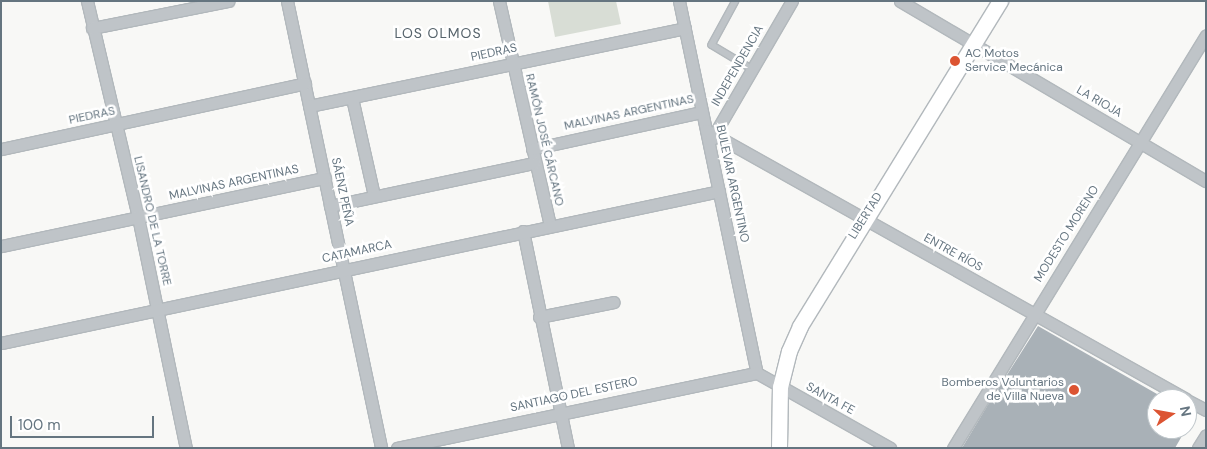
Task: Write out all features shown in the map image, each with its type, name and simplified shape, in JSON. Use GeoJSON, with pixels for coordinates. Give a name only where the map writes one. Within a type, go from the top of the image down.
{"type":"FeatureCollection","features":[{"type":"Feature","properties":{"kind":"main road","name":"LIBERTAD"},"geometry":{"type":"LineString","coordinates":[[779,448],[780,387],[789,351],[800,326],[864,219],[1000,1]]}},
{"type":"Feature","properties":{"kind":"street","name":"LISANDRO DE LA TORRE"},"geometry":{"type":"LineString","coordinates":[[87,1],[158,308],[186,448]]}},
{"type":"Feature","properties":{"kind":"street"},"geometry":{"type":"LineString","coordinates":[[92,28],[228,1]]}},
{"type":"Feature","properties":{"kind":"street","name":"RAMÓN JOSÉ CÁRCANO"},"geometry":{"type":"LineString","coordinates":[[499,1],[534,163],[550,226]]}},
{"type":"Feature","properties":{"kind":"street","name":"BULEVAR ARGENTINO"},"geometry":{"type":"LineString","coordinates":[[679,1],[702,112],[710,136],[719,191],[757,373]]}},
{"type":"Feature","properties":{"kind":"street","name":"INDEPENDENCIA"},"geometry":{"type":"LineString","coordinates":[[710,136],[752,70],[792,1]]}},
{"type":"Feature","properties":{"kind":"street","name":"LA RIOJA"},"geometry":{"type":"LineString","coordinates":[[900,1],[1206,181]]}},
{"type":"Feature","properties":{"kind":"street","name":"SÁENZ PEÑA"},"geometry":{"type":"LineString","coordinates":[[289,2],[304,83],[381,448]]}},
{"type":"Feature","properties":{"kind":"street","name":"PIEDRAS"},"geometry":{"type":"LineString","coordinates":[[310,106],[685,28]]}},
{"type":"Feature","properties":{"kind":"street","name":"MODESTO MORENO"},"geometry":{"type":"LineString","coordinates":[[953,448],[1206,35]]}},
{"type":"Feature","properties":{"kind":"street","name":"PIEDRAS"},"geometry":{"type":"LineString","coordinates":[[1,148],[116,125],[304,83]]}},
{"type":"Feature","properties":{"kind":"street"},"geometry":{"type":"LineString","coordinates":[[352,98],[374,196]]}},
{"type":"Feature","properties":{"kind":"street","name":"MALVINAS ARGENTINAS"},"geometry":{"type":"LineString","coordinates":[[532,149],[702,112]]}},
{"type":"Feature","properties":{"kind":"street","name":"ENTRE RÍOS"},"geometry":{"type":"LineString","coordinates":[[710,136],[864,219],[1168,389]]}},
{"type":"Feature","properties":{"kind":"street"},"geometry":{"type":"LineString","coordinates":[[330,206],[534,163]]}},
{"type":"Feature","properties":{"kind":"street","name":"MALVINAS ARGENTINAS"},"geometry":{"type":"LineString","coordinates":[[1,246],[325,178]]}},
{"type":"Feature","properties":{"kind":"street","name":"CATAMARCA"},"geometry":{"type":"LineString","coordinates":[[1,343],[158,308],[719,191]]}},
{"type":"Feature","properties":{"kind":"street"},"geometry":{"type":"LineString","coordinates":[[523,231],[568,448]]}},
{"type":"Feature","properties":{"kind":"street"},"geometry":{"type":"LineString","coordinates":[[540,317],[614,302]]}},
{"type":"Feature","properties":{"kind":"street","name":"SANTA FE"},"geometry":{"type":"LineString","coordinates":[[757,373],[890,448]]}},
{"type":"Feature","properties":{"kind":"street","name":"SANTIAGO DEL ESTERO"},"geometry":{"type":"LineString","coordinates":[[397,448],[561,412],[757,373]]}},
{"type":"Feature","properties":{"kind":"street"},"geometry":{"type":"LineString","coordinates":[[1198,448],[1206,435]]}},
{"type":"Feature","properties":{"kind":"lane"},"geometry":{"type":"LineString","coordinates":[[736,1],[712,45],[752,70]]}},
{"type":"Feature","properties":{"kind":"shaded area"},"geometry":{"type":"Polygon","coordinates":[[[548,1],[616,1],[621,24],[555,37],[548,1]]]}},
{"type":"Feature","properties":{"kind":"building","name":"Bomberos Voluntarios de Villa Nueva"},"geometry":{"type":"Polygon","coordinates":[[[1038,326],[1148,389],[1147,439],[1180,439],[1175,448],[962,448],[992,398],[1001,397],[998,389],[1038,326]]]}},
{"type":"Feature","properties":{"kind":"place","name":"AC Motos Service Mecánica"},"geometry":{"type":"Point","coordinates":[955,61]}},
{"type":"Feature","properties":{"kind":"place","name":"Bomberos Voluntarios de Villa Nueva"},"geometry":{"type":"Point","coordinates":[1074,390]}},
{"type":"Feature","properties":{"kind":"district","name":"LOS OLMOS"},"geometry":{"type":"Point","coordinates":[438,33]}}]}
